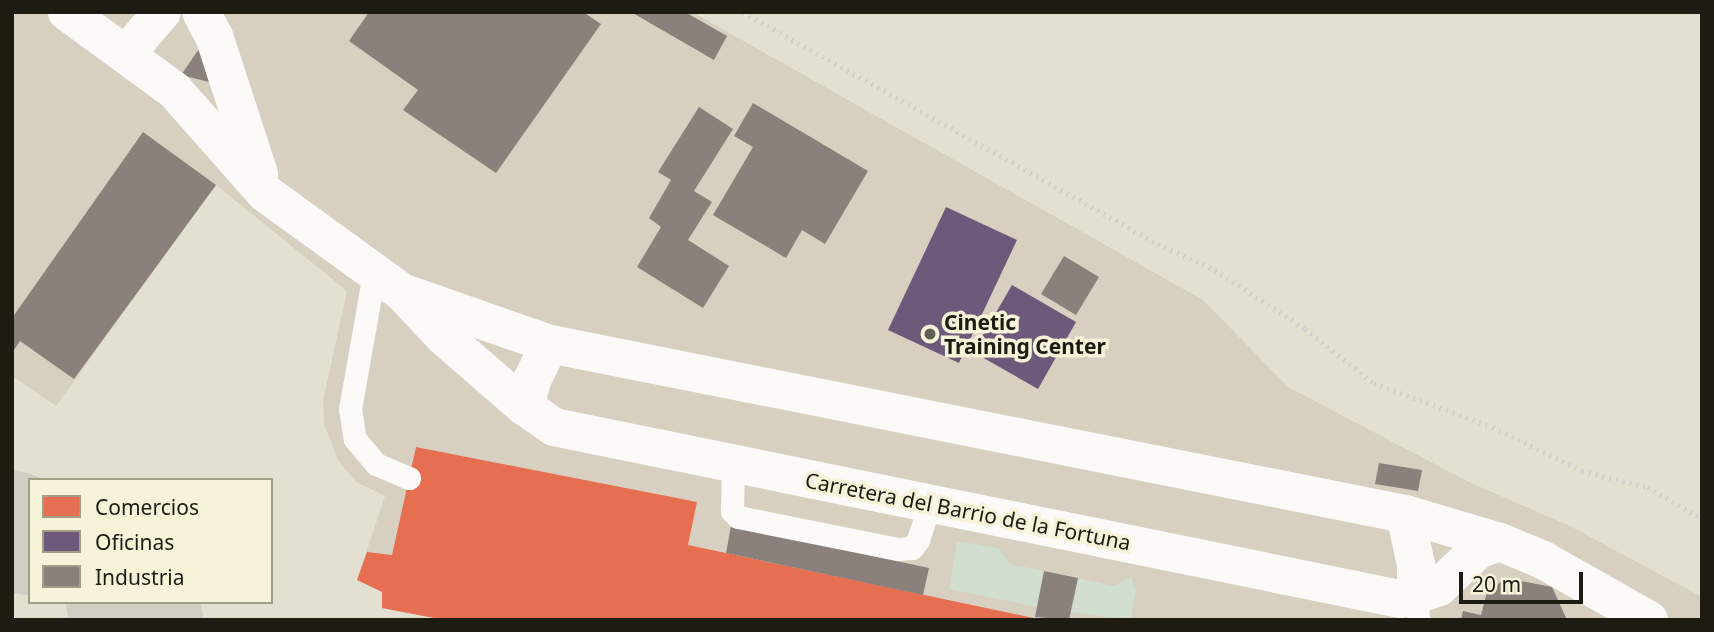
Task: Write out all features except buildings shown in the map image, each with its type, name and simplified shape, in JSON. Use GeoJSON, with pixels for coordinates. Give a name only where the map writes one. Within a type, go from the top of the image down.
{"type":"FeatureCollection","features":[{"type":"Feature","properties":{"kind":"street","name":"Carretera del Barrio de la Fortuna"},"geometry":{"type":"LineString","coordinates":[[67,12],[126,54],[197,112],[265,193],[388,282],[443,336],[525,407],[554,427],[1400,599],[1417,607],[1478,550],[1500,542]]}},
{"type":"Feature","properties":{"kind":"street"},"geometry":{"type":"LineString","coordinates":[[126,54],[162,12]]}},
{"type":"Feature","properties":{"kind":"street"},"geometry":{"type":"LineString","coordinates":[[201,12],[214,36],[265,193]]}},
{"type":"Feature","properties":{"kind":"street"},"geometry":{"type":"LineString","coordinates":[[197,112],[220,107],[233,93]]}},
{"type":"Feature","properties":{"kind":"street","name":"Carretera del Barrio de la Fortuna"},"geometry":{"type":"LineString","coordinates":[[388,282],[550,344],[1405,514],[1500,542],[1543,561],[1649,620]]}},
{"type":"Feature","properties":{"kind":"street"},"geometry":{"type":"LineString","coordinates":[[525,407],[532,380],[550,344]]}},
{"type":"Feature","properties":{"kind":"street"},"geometry":{"type":"LineString","coordinates":[[1405,514],[1416,565],[1417,607]]}},
{"type":"Feature","properties":{"kind":"lane"},"geometry":{"type":"LineString","coordinates":[[388,282],[350,409],[355,439],[376,464],[409,478]]}},
{"type":"Feature","properties":{"kind":"lane"},"geometry":{"type":"LineString","coordinates":[[733,464],[732,511],[738,517],[898,549],[912,548],[918,540],[930,503]]}},
{"type":"Feature","properties":{"kind":"path"},"geometry":{"type":"LineString","coordinates":[[743,12],[1146,237],[1215,270],[1305,329],[1374,383],[1493,427],[1582,471],[1647,487],[1702,519]]}},
{"type":"Feature","properties":{"kind":"shaded area"},"geometry":{"type":"Polygon","coordinates":[[[12,12],[692,12],[1203,300],[1288,387],[1471,483],[1570,526],[1702,597],[1702,620],[446,620],[357,580],[385,496],[356,482],[338,460],[324,424],[323,401],[347,291],[216,185],[56,406],[12,376],[12,12]]]}},
{"type":"Feature","properties":{"kind":"green space"},"geometry":{"type":"Polygon","coordinates":[[[957,541],[999,548],[1010,564],[1044,571],[1037,607],[949,589],[957,541]]]}},
{"type":"Feature","properties":{"kind":"green space"},"geometry":{"type":"Polygon","coordinates":[[[1131,577],[1136,590],[1131,620],[1071,612],[1078,578],[1114,586],[1131,577]]]}},
{"type":"Feature","properties":{"kind":"taxiway"},"geometry":{"type":"LineString","coordinates":[[12,527],[28,538]]}},
{"type":"Feature","properties":{"kind":"taxiway"},"geometry":{"type":"LineString","coordinates":[[125,604],[147,620]]}},
{"type":"Feature","properties":{"kind":"place","name":"Cinetic Training Center"},"geometry":{"type":"Point","coordinates":[930,334]}}]}
